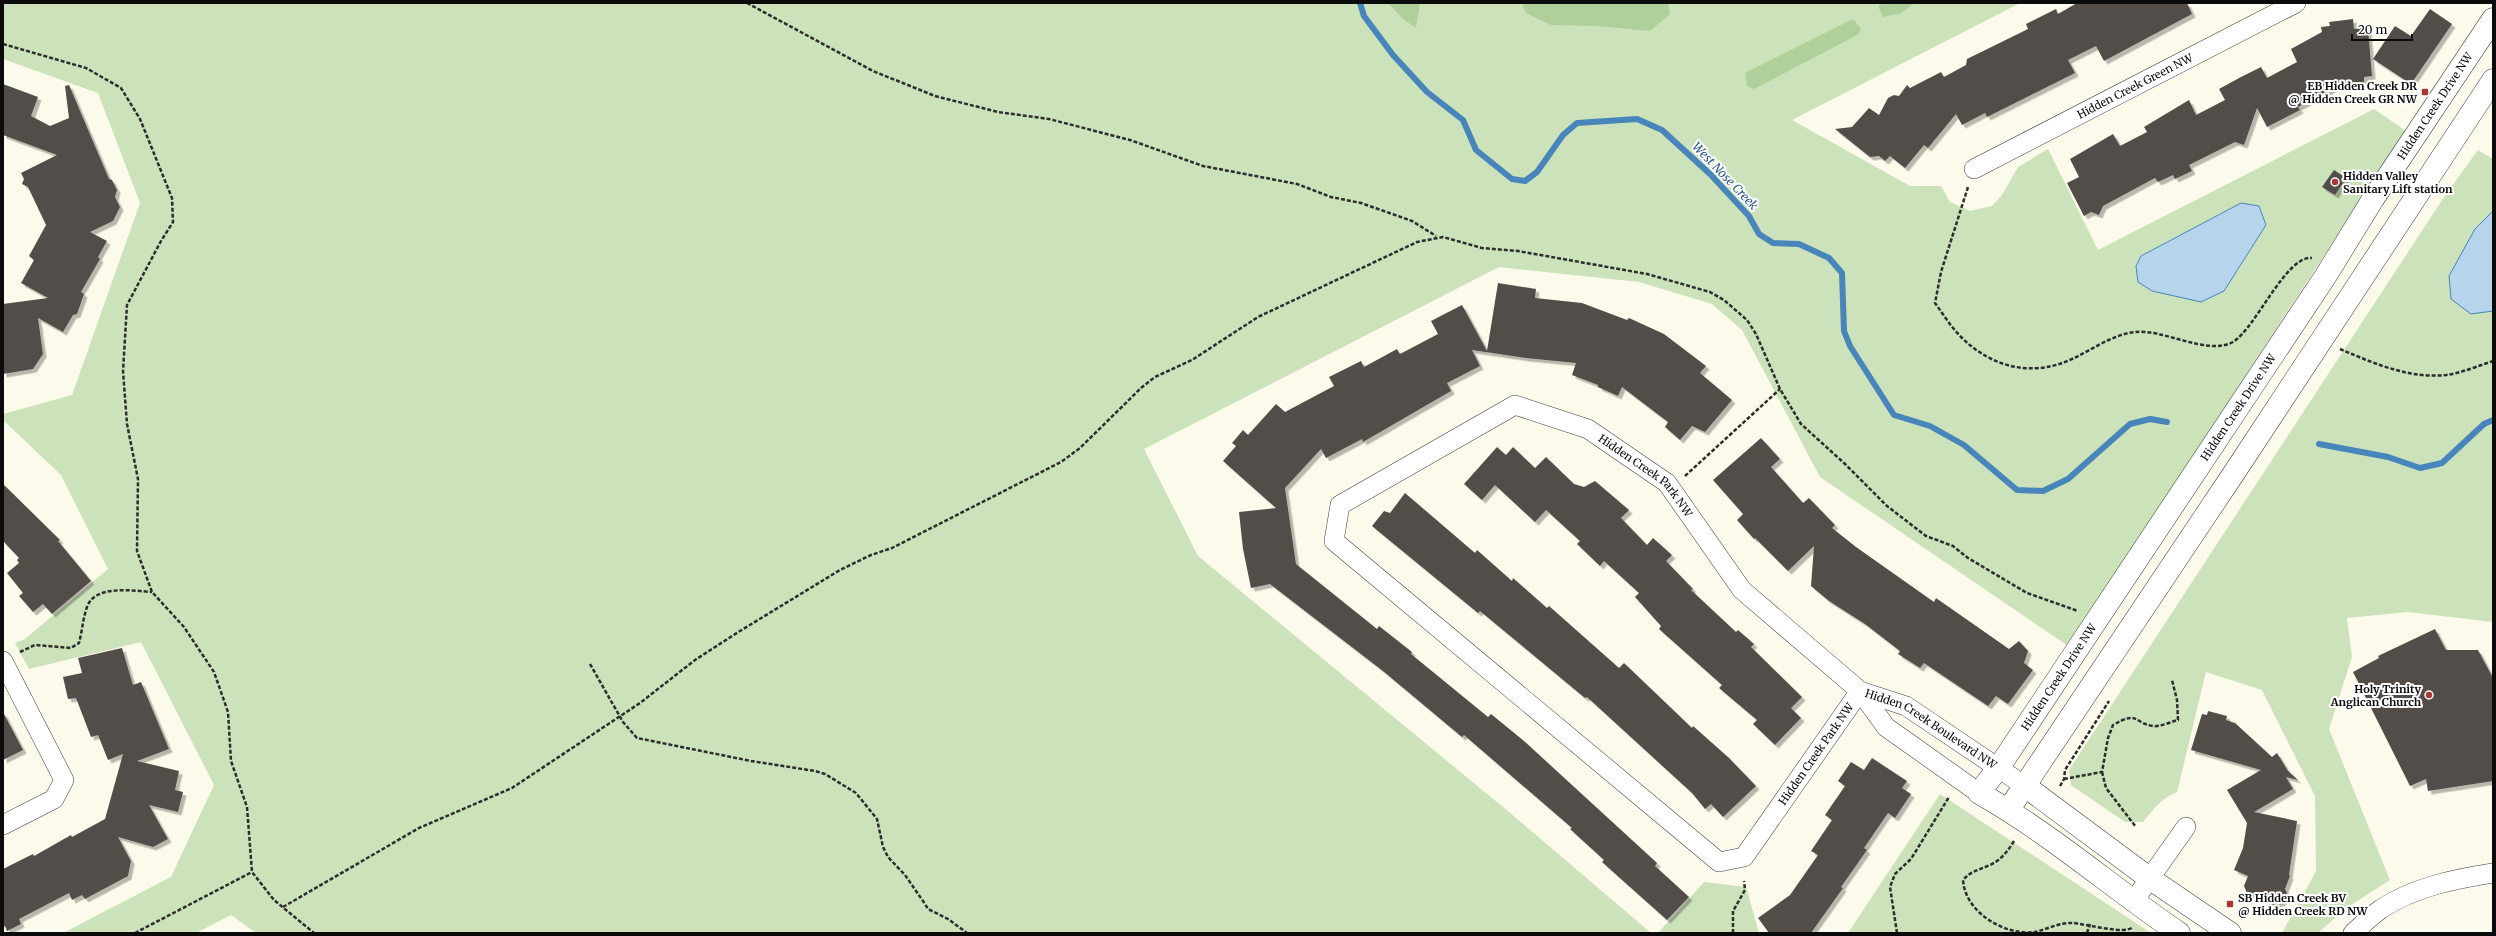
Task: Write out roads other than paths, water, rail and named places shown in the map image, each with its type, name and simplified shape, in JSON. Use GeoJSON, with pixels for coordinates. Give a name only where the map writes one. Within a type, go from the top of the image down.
{"type":"FeatureCollection","features":[{"type":"Feature","properties":{"kind":"street","name":"Hidden Creek Green NW"},"geometry":{"type":"LineString","coordinates":[[1974,169],[2296,3]]}},
{"type":"Feature","properties":{"kind":"street","name":"Hidden Creek Drive NW"},"geometry":{"type":"LineString","coordinates":[[1979,793],[1999,767],[2321,283],[2373,199],[2493,19]]}},
{"type":"Feature","properties":{"kind":"street"},"geometry":{"type":"LineString","coordinates":[[2009,809],[2493,80]]}},
{"type":"Feature","properties":{"kind":"street"},"geometry":{"type":"LineString","coordinates":[[2373,199],[2402,216]]}},
{"type":"Feature","properties":{"kind":"street","name":"Hidden Creek Park NW"},"geometry":{"type":"LineString","coordinates":[[1514,405],[1588,429],[1667,483],[1742,590],[1860,691],[1744,857],[1719,862],[1334,541],[1340,505],[1514,405]]}},
{"type":"Feature","properties":{"kind":"street"},"geometry":{"type":"LineString","coordinates":[[3,825],[54,799],[64,780],[4,662]]}},
{"type":"Feature","properties":{"kind":"street","name":"Hidden Creek Boulevard NW"},"geometry":{"type":"LineString","coordinates":[[1860,691],[1906,706],[1999,767],[2149,878],[2230,933]]}},
{"type":"Feature","properties":{"kind":"street","name":"Hidden Creek Boulevard NW"},"geometry":{"type":"LineString","coordinates":[[1860,691],[1886,727],[1979,793],[2033,824],[2133,902],[2178,933]]}},
{"type":"Feature","properties":{"kind":"street"},"geometry":{"type":"LineString","coordinates":[[2133,902],[2186,827]]}},
{"type":"Feature","properties":{"kind":"street"},"geometry":{"type":"LineString","coordinates":[[2353,933],[2382,909],[2424,888],[2459,878],[2493,873]]}},
{"type":"Feature","properties":{"kind":"water"},"geometry":{"type":"Polygon","coordinates":[[[2241,203],[2259,206],[2266,225],[2224,291],[2201,302],[2152,291],[2138,282],[2136,266],[2141,256],[2241,203]]]}},
{"type":"Feature","properties":{"kind":"water"},"geometry":{"type":"Polygon","coordinates":[[[2493,211],[2493,311],[2471,314],[2451,299],[2449,276],[2475,229],[2493,211]]]}},
{"type":"Feature","properties":{"kind":"waterway","name":"West Nose Creek"},"geometry":{"type":"LineString","coordinates":[[1360,3],[1364,16],[1393,55],[1427,92],[1463,120],[1476,150],[1512,179],[1525,181],[1537,172],[1563,135],[1577,123],[1637,119],[1662,130],[1710,174],[1749,216],[1759,234],[1773,243],[1799,244],[1829,258],[1842,273],[1844,331],[1850,346],[1894,415],[1930,426],[1964,445],[2017,490],[2043,491],[2068,479],[2130,424],[2150,419],[2167,422]]}},
{"type":"Feature","properties":{"kind":"waterway","name":"West Nose Creek"},"geometry":{"type":"LineString","coordinates":[[2319,444],[2388,457],[2420,468],[2442,463],[2484,424],[2493,420]]}},
{"type":"Feature","properties":{"kind":"place","name":"EB Hidden Creek DR @ Hidden Creek GR NW"},"geometry":{"type":"Point","coordinates":[2425,92]}},
{"type":"Feature","properties":{"kind":"place","name":"Hidden Valley Sanitary Lift station"},"geometry":{"type":"Point","coordinates":[2335,182]}},
{"type":"Feature","properties":{"kind":"place","name":"Holy Trinity Anglican Church"},"geometry":{"type":"Point","coordinates":[2429,695]}},
{"type":"Feature","properties":{"kind":"place","name":"SB Hidden Creek BV @ Hidden Creek RD NW"},"geometry":{"type":"Point","coordinates":[2230,904]}}]}
